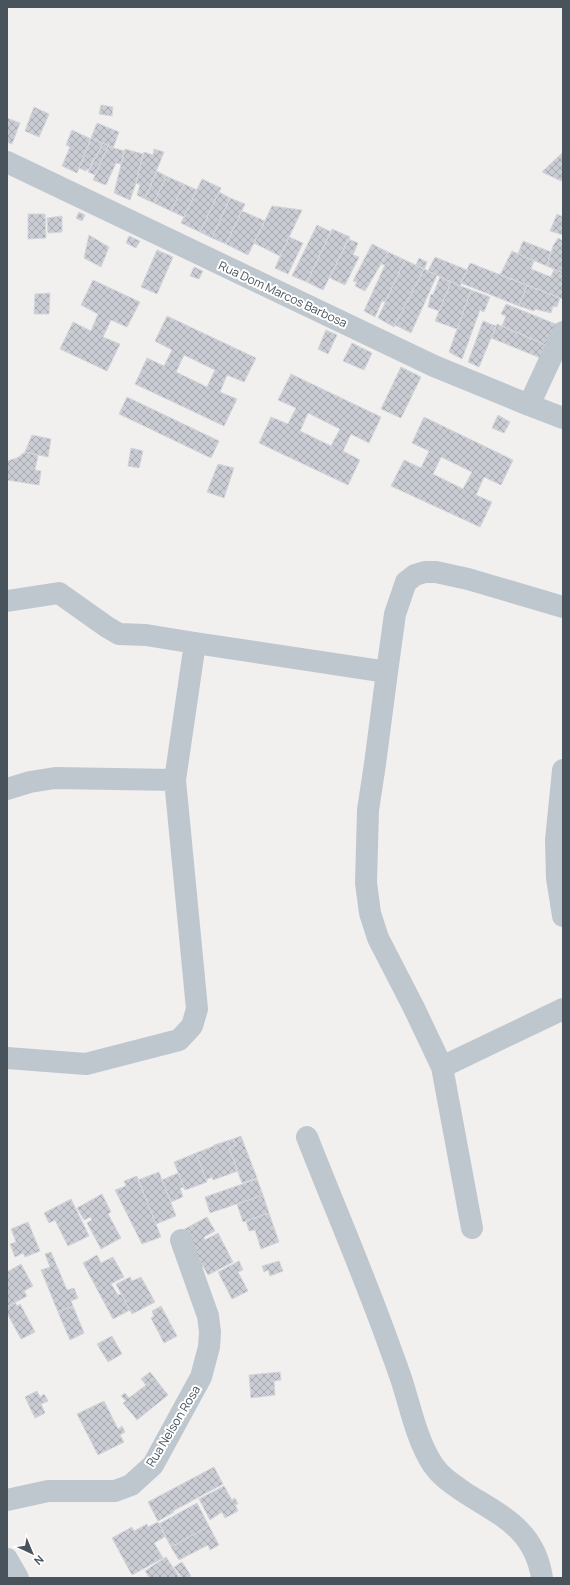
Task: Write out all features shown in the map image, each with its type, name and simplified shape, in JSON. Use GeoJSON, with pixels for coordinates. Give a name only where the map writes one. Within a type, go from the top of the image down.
{"type":"FeatureCollection","features":[{"type":"Feature","properties":{"kind":"street","name":"Rua Dom Marcos Barbosa"},"geometry":{"type":"LineString","coordinates":[[7,162],[434,366],[563,418]]}},
{"type":"Feature","properties":{"kind":"street"},"geometry":{"type":"LineString","coordinates":[[529,405],[563,332]]}},
{"type":"Feature","properties":{"kind":"street"},"geometry":{"type":"LineString","coordinates":[[472,1228],[442,1067],[378,938],[370,913],[366,883],[368,810],[386,672],[396,614],[406,582],[415,575],[425,572],[436,572],[468,579],[563,607]]}},
{"type":"Feature","properties":{"kind":"street"},"geometry":{"type":"LineString","coordinates":[[7,601],[60,593],[119,634],[146,635],[196,644],[386,672]]}},
{"type":"Feature","properties":{"kind":"street"},"geometry":{"type":"LineString","coordinates":[[7,1058],[86,1064],[179,1040],[192,1026],[197,1009],[175,780],[196,644]]}},
{"type":"Feature","properties":{"kind":"street"},"geometry":{"type":"LineString","coordinates":[[563,773],[556,840],[557,878],[563,916]]}},
{"type":"Feature","properties":{"kind":"street"},"geometry":{"type":"LineString","coordinates":[[7,789],[30,782],[55,778],[175,780]]}},
{"type":"Feature","properties":{"kind":"street"},"geometry":{"type":"LineString","coordinates":[[442,1067],[563,1009]]}},
{"type":"Feature","properties":{"kind":"street"},"geometry":{"type":"LineString","coordinates":[[307,1137],[389,1343],[417,1430],[433,1465],[446,1481],[509,1521],[524,1535],[535,1551],[542,1578]]}},
{"type":"Feature","properties":{"kind":"street","name":"Rua Nelson Rosa"},"geometry":{"type":"LineString","coordinates":[[7,1500],[48,1491],[115,1491],[131,1485],[153,1465],[201,1377],[209,1347],[210,1332],[208,1316],[181,1240]]}},
{"type":"Feature","properties":{"kind":"street"},"geometry":{"type":"LineString","coordinates":[[7,1559],[18,1578]]}},
{"type":"Feature","properties":{"kind":"building"},"geometry":{"type":"Polygon","coordinates":[[[101,105],[113,107],[112,116],[99,114],[101,105]]]}},
{"type":"Feature","properties":{"kind":"building"},"geometry":{"type":"Polygon","coordinates":[[[34,107],[49,114],[39,137],[25,131],[34,107]]]}},
{"type":"Feature","properties":{"kind":"building"},"geometry":{"type":"Polygon","coordinates":[[[7,118],[20,123],[12,144],[7,142],[7,118]]]}},
{"type":"Feature","properties":{"kind":"building"},"geometry":{"type":"Polygon","coordinates":[[[97,123],[119,132],[113,148],[91,138],[97,123]]]}},
{"type":"Feature","properties":{"kind":"building"},"geometry":{"type":"Polygon","coordinates":[[[72,130],[91,139],[77,173],[62,166],[70,147],[66,145],[72,130]]]}},
{"type":"Feature","properties":{"kind":"building"},"geometry":{"type":"Polygon","coordinates":[[[91,138],[103,143],[89,169],[86,171],[79,168],[91,138]]]}},
{"type":"Feature","properties":{"kind":"building"},"geometry":{"type":"Polygon","coordinates":[[[103,143],[108,146],[95,175],[88,172],[103,143]]]}},
{"type":"Feature","properties":{"kind":"building"},"geometry":{"type":"Polygon","coordinates":[[[108,146],[124,151],[121,164],[116,163],[106,185],[93,180],[108,146]]]}},
{"type":"Feature","properties":{"kind":"building"},"geometry":{"type":"Polygon","coordinates":[[[125,149],[143,154],[130,200],[114,193],[125,149]]]}},
{"type":"Feature","properties":{"kind":"building"},"geometry":{"type":"Polygon","coordinates":[[[154,149],[164,152],[145,199],[137,195],[140,185],[136,183],[144,152],[153,155],[154,149]]]}},
{"type":"Feature","properties":{"kind":"building"},"geometry":{"type":"Polygon","coordinates":[[[562,153],[563,178],[561,181],[542,172],[562,153]]]}},
{"type":"Feature","properties":{"kind":"building"},"geometry":{"type":"Polygon","coordinates":[[[157,171],[166,176],[154,203],[145,199],[157,171]]]}},
{"type":"Feature","properties":{"kind":"building"},"geometry":{"type":"Polygon","coordinates":[[[166,176],[184,184],[171,211],[154,203],[166,176]]]}},
{"type":"Feature","properties":{"kind":"building"},"geometry":{"type":"Polygon","coordinates":[[[202,179],[221,188],[200,232],[181,223],[202,179]]]}},
{"type":"Feature","properties":{"kind":"building"},"geometry":{"type":"Polygon","coordinates":[[[184,184],[197,190],[184,217],[171,211],[184,184]]]}},
{"type":"Feature","properties":{"kind":"building"},"geometry":{"type":"Polygon","coordinates":[[[219,192],[230,198],[212,238],[200,232],[219,192]]]}},
{"type":"Feature","properties":{"kind":"building"},"geometry":{"type":"Polygon","coordinates":[[[230,198],[245,204],[226,244],[212,238],[230,198]]]}},
{"type":"Feature","properties":{"kind":"building"},"geometry":{"type":"Polygon","coordinates":[[[272,206],[302,210],[280,256],[254,243],[272,206]]]}},
{"type":"Feature","properties":{"kind":"building"},"geometry":{"type":"Polygon","coordinates":[[[242,211],[265,221],[248,255],[226,244],[242,211]]]}},
{"type":"Feature","properties":{"kind":"building"},"geometry":{"type":"Polygon","coordinates":[[[79,212],[85,215],[82,221],[76,218],[79,212]]]}},
{"type":"Feature","properties":{"kind":"building"},"geometry":{"type":"Polygon","coordinates":[[[28,214],[45,214],[46,238],[28,239],[28,214]]]}},
{"type":"Feature","properties":{"kind":"building"},"geometry":{"type":"Polygon","coordinates":[[[557,214],[563,217],[563,235],[550,231],[557,214]]]}},
{"type":"Feature","properties":{"kind":"building"},"geometry":{"type":"Polygon","coordinates":[[[62,216],[62,232],[48,233],[47,218],[62,216]]]}},
{"type":"Feature","properties":{"kind":"building"},"geometry":{"type":"Polygon","coordinates":[[[317,225],[331,232],[307,282],[292,276],[317,225]]]}},
{"type":"Feature","properties":{"kind":"building"},"geometry":{"type":"Polygon","coordinates":[[[332,229],[350,237],[323,290],[307,282],[332,229]]]}},
{"type":"Feature","properties":{"kind":"building"},"geometry":{"type":"Polygon","coordinates":[[[89,235],[109,247],[101,267],[84,258],[89,235]]]}},
{"type":"Feature","properties":{"kind":"building"},"geometry":{"type":"Polygon","coordinates":[[[129,236],[140,241],[136,248],[126,243],[129,236]]]}},
{"type":"Feature","properties":{"kind":"building"},"geometry":{"type":"Polygon","coordinates":[[[289,237],[303,243],[288,274],[275,268],[289,237]]]}},
{"type":"Feature","properties":{"kind":"building"},"geometry":{"type":"Polygon","coordinates":[[[558,238],[563,241],[563,273],[547,266],[553,246],[558,238]]]}},
{"type":"Feature","properties":{"kind":"building"},"geometry":{"type":"Polygon","coordinates":[[[348,239],[358,243],[353,255],[359,257],[345,285],[330,278],[348,239]]]}},
{"type":"Feature","properties":{"kind":"building"},"geometry":{"type":"Polygon","coordinates":[[[523,241],[551,252],[547,266],[518,254],[523,241]]]}},
{"type":"Feature","properties":{"kind":"building"},"geometry":{"type":"Polygon","coordinates":[[[372,244],[388,252],[365,291],[355,286],[357,282],[353,281],[372,244]]]}},
{"type":"Feature","properties":{"kind":"building"},"geometry":{"type":"Polygon","coordinates":[[[157,250],[173,257],[157,294],[141,287],[157,250]]]}},
{"type":"Feature","properties":{"kind":"building"},"geometry":{"type":"Polygon","coordinates":[[[512,251],[534,261],[531,269],[551,277],[554,269],[563,273],[563,299],[500,275],[512,251]]]}},
{"type":"Feature","properties":{"kind":"building"},"geometry":{"type":"Polygon","coordinates":[[[388,252],[405,260],[385,302],[382,301],[375,317],[364,311],[385,265],[381,264],[388,252]]]}},
{"type":"Feature","properties":{"kind":"building"},"geometry":{"type":"Polygon","coordinates":[[[435,257],[467,270],[460,286],[428,271],[435,257]]]}},
{"type":"Feature","properties":{"kind":"building"},"geometry":{"type":"Polygon","coordinates":[[[419,258],[427,262],[424,270],[416,265],[419,258]]]}},
{"type":"Feature","properties":{"kind":"building"},"geometry":{"type":"Polygon","coordinates":[[[405,260],[424,269],[394,327],[378,318],[405,260]]]}},
{"type":"Feature","properties":{"kind":"building"},"geometry":{"type":"Polygon","coordinates":[[[470,263],[527,285],[519,306],[461,283],[470,263]]]}},
{"type":"Feature","properties":{"kind":"building"},"geometry":{"type":"Polygon","coordinates":[[[194,267],[203,271],[199,279],[190,276],[194,267]]]}},
{"type":"Feature","properties":{"kind":"building"},"geometry":{"type":"Polygon","coordinates":[[[424,269],[437,275],[411,333],[395,325],[424,269]]]}},
{"type":"Feature","properties":{"kind":"building"},"geometry":{"type":"Polygon","coordinates":[[[440,277],[451,282],[439,311],[428,307],[431,294],[433,295],[440,277]]]}},
{"type":"Feature","properties":{"kind":"building"},"geometry":{"type":"Polygon","coordinates":[[[93,280],[140,302],[127,327],[111,320],[103,337],[120,344],[107,371],[60,349],[73,322],[91,331],[98,314],[81,305],[93,280]]]}},
{"type":"Feature","properties":{"kind":"building"},"geometry":{"type":"Polygon","coordinates":[[[451,282],[471,290],[457,329],[435,321],[451,282]]]}},
{"type":"Feature","properties":{"kind":"building"},"geometry":{"type":"Polygon","coordinates":[[[527,285],[560,298],[557,307],[553,306],[551,313],[535,309],[534,311],[519,306],[527,285]]]}},
{"type":"Feature","properties":{"kind":"building"},"geometry":{"type":"Polygon","coordinates":[[[471,290],[490,297],[484,312],[480,310],[462,359],[449,352],[471,290]]]}},
{"type":"Feature","properties":{"kind":"building"},"geometry":{"type":"Polygon","coordinates":[[[50,293],[49,314],[34,314],[35,294],[50,293]]]}},
{"type":"Feature","properties":{"kind":"building"},"geometry":{"type":"Polygon","coordinates":[[[506,304],[558,325],[548,346],[502,326],[506,316],[501,314],[506,304]]]}},
{"type":"Feature","properties":{"kind":"building"},"geometry":{"type":"Polygon","coordinates":[[[167,316],[256,358],[244,382],[227,375],[220,392],[237,399],[224,426],[135,384],[147,358],[164,366],[172,350],[155,341],[167,316]],[[184,355],[176,372],[207,387],[215,370],[184,355]]]}},
{"type":"Feature","properties":{"kind":"building"},"geometry":{"type":"Polygon","coordinates":[[[483,321],[496,326],[479,367],[468,362],[483,321]]]}},
{"type":"Feature","properties":{"kind":"building"},"geometry":{"type":"Polygon","coordinates":[[[497,324],[548,346],[543,359],[491,338],[497,324]]]}},
{"type":"Feature","properties":{"kind":"building"},"geometry":{"type":"Polygon","coordinates":[[[326,330],[337,335],[328,354],[318,349],[326,330]]]}},
{"type":"Feature","properties":{"kind":"building"},"geometry":{"type":"Polygon","coordinates":[[[352,343],[372,353],[364,370],[343,361],[352,343]]]}},
{"type":"Feature","properties":{"kind":"building"},"geometry":{"type":"Polygon","coordinates":[[[401,367],[421,377],[401,418],[381,409],[401,367]]]}},
{"type":"Feature","properties":{"kind":"building"},"geometry":{"type":"Polygon","coordinates":[[[291,374],[381,417],[369,443],[351,434],[343,451],[360,460],[348,485],[259,443],[271,417],[288,424],[296,408],[278,400],[291,374]],[[308,413],[300,431],[331,446],[340,429],[308,413]]]}},
{"type":"Feature","properties":{"kind":"building"},"geometry":{"type":"Polygon","coordinates":[[[127,397],[219,441],[211,458],[119,414],[127,397]]]}},
{"type":"Feature","properties":{"kind":"building"},"geometry":{"type":"Polygon","coordinates":[[[498,415],[510,422],[504,433],[492,428],[498,415]]]}},
{"type":"Feature","properties":{"kind":"building"},"geometry":{"type":"Polygon","coordinates":[[[424,417],[513,460],[501,485],[484,477],[476,495],[492,502],[480,527],[391,486],[404,460],[421,468],[429,451],[412,443],[424,417]],[[441,457],[433,474],[463,489],[472,472],[441,457]]]}},
{"type":"Feature","properties":{"kind":"building"},"geometry":{"type":"Polygon","coordinates":[[[32,435],[51,439],[48,457],[25,452],[32,435]]]}},
{"type":"Feature","properties":{"kind":"building"},"geometry":{"type":"Polygon","coordinates":[[[131,448],[143,451],[139,468],[128,466],[131,448]]]}},
{"type":"Feature","properties":{"kind":"building"},"geometry":{"type":"Polygon","coordinates":[[[25,452],[38,455],[35,470],[41,471],[39,485],[7,480],[7,461],[17,458],[25,452]]]}},
{"type":"Feature","properties":{"kind":"building"},"geometry":{"type":"Polygon","coordinates":[[[218,464],[234,468],[224,498],[207,492],[218,464]]]}},
{"type":"Feature","properties":{"kind":"building"},"geometry":{"type":"Polygon","coordinates":[[[241,1136],[257,1178],[242,1183],[229,1148],[236,1145],[233,1139],[241,1136]]]}},
{"type":"Feature","properties":{"kind":"building"},"geometry":{"type":"Polygon","coordinates":[[[233,1139],[236,1145],[229,1148],[238,1171],[213,1180],[212,1177],[206,1180],[196,1153],[233,1139]]]}},
{"type":"Feature","properties":{"kind":"building"},"geometry":{"type":"Polygon","coordinates":[[[196,1153],[207,1182],[185,1190],[174,1162],[196,1153]]]}},
{"type":"Feature","properties":{"kind":"building"},"geometry":{"type":"Polygon","coordinates":[[[159,1172],[176,1216],[156,1224],[138,1180],[159,1172]]]}},
{"type":"Feature","properties":{"kind":"building"},"geometry":{"type":"Polygon","coordinates":[[[178,1173],[184,1187],[180,1188],[183,1197],[171,1202],[162,1180],[178,1173]]]}},
{"type":"Feature","properties":{"kind":"building"},"geometry":{"type":"Polygon","coordinates":[[[137,1176],[161,1237],[142,1244],[115,1190],[126,1186],[124,1181],[137,1176]]]}},
{"type":"Feature","properties":{"kind":"building"},"geometry":{"type":"Polygon","coordinates":[[[257,1179],[263,1195],[210,1213],[205,1197],[257,1179]]]}},
{"type":"Feature","properties":{"kind":"building"},"geometry":{"type":"Polygon","coordinates":[[[102,1194],[111,1212],[108,1214],[121,1238],[101,1249],[87,1223],[92,1220],[90,1217],[84,1220],[77,1208],[102,1194]]]}},
{"type":"Feature","properties":{"kind":"building"},"geometry":{"type":"Polygon","coordinates":[[[263,1195],[269,1213],[243,1222],[237,1204],[263,1195]]]}},
{"type":"Feature","properties":{"kind":"building"},"geometry":{"type":"Polygon","coordinates":[[[71,1199],[89,1236],[68,1246],[55,1220],[49,1223],[44,1213],[71,1199]]]}},
{"type":"Feature","properties":{"kind":"building"},"geometry":{"type":"Polygon","coordinates":[[[269,1213],[279,1242],[261,1249],[255,1230],[249,1231],[246,1221],[269,1213]]]}},
{"type":"Feature","properties":{"kind":"building"},"geometry":{"type":"Polygon","coordinates":[[[207,1217],[215,1231],[204,1237],[205,1240],[218,1233],[233,1262],[208,1275],[203,1266],[201,1267],[181,1231],[207,1217]]]}},
{"type":"Feature","properties":{"kind":"building"},"geometry":{"type":"Polygon","coordinates":[[[28,1222],[40,1251],[25,1257],[23,1253],[15,1257],[10,1244],[16,1242],[11,1229],[28,1222]]]}},
{"type":"Feature","properties":{"kind":"building"},"geometry":{"type":"Polygon","coordinates":[[[51,1252],[67,1290],[74,1288],[78,1298],[71,1301],[73,1306],[58,1312],[41,1270],[50,1267],[45,1254],[51,1252]]]}},
{"type":"Feature","properties":{"kind":"building"},"geometry":{"type":"Polygon","coordinates":[[[97,1255],[101,1263],[113,1257],[124,1277],[111,1284],[118,1295],[121,1294],[130,1310],[113,1319],[83,1263],[97,1255]]]}},
{"type":"Feature","properties":{"kind":"building"},"geometry":{"type":"Polygon","coordinates":[[[239,1261],[243,1270],[238,1272],[248,1291],[232,1299],[218,1272],[239,1261]]]}},
{"type":"Feature","properties":{"kind":"building"},"geometry":{"type":"Polygon","coordinates":[[[279,1261],[283,1271],[270,1276],[268,1270],[264,1272],[262,1266],[279,1261]]]}},
{"type":"Feature","properties":{"kind":"building"},"geometry":{"type":"Polygon","coordinates":[[[21,1264],[33,1286],[24,1291],[27,1296],[7,1307],[7,1272],[21,1264]]]}},
{"type":"Feature","properties":{"kind":"building"},"geometry":{"type":"Polygon","coordinates":[[[130,1277],[132,1281],[141,1277],[155,1302],[132,1314],[116,1284],[130,1277]]]}},
{"type":"Feature","properties":{"kind":"building"},"geometry":{"type":"Polygon","coordinates":[[[15,1302],[17,1306],[20,1304],[35,1332],[21,1339],[7,1313],[7,1307],[15,1302]]]}},
{"type":"Feature","properties":{"kind":"building"},"geometry":{"type":"Polygon","coordinates":[[[73,1306],[84,1333],[70,1340],[58,1312],[73,1306]]]}},
{"type":"Feature","properties":{"kind":"building"},"geometry":{"type":"Polygon","coordinates":[[[161,1306],[177,1336],[164,1343],[151,1318],[154,1316],[152,1311],[161,1306]]]}},
{"type":"Feature","properties":{"kind":"building"},"geometry":{"type":"Polygon","coordinates":[[[112,1336],[122,1354],[108,1362],[97,1344],[112,1336]]]}},
{"type":"Feature","properties":{"kind":"building"},"geometry":{"type":"Polygon","coordinates":[[[150,1372],[168,1395],[137,1420],[123,1403],[126,1401],[121,1396],[125,1393],[129,1398],[146,1385],[141,1379],[150,1372]]]}},
{"type":"Feature","properties":{"kind":"building"},"geometry":{"type":"Polygon","coordinates":[[[280,1372],[281,1380],[274,1381],[275,1395],[251,1398],[249,1375],[280,1372]]]}},
{"type":"Feature","properties":{"kind":"building"},"geometry":{"type":"Polygon","coordinates":[[[37,1391],[40,1397],[44,1394],[48,1401],[41,1404],[45,1413],[35,1418],[25,1397],[37,1391]]]}},
{"type":"Feature","properties":{"kind":"building"},"geometry":{"type":"Polygon","coordinates":[[[104,1401],[118,1429],[122,1426],[125,1432],[120,1435],[124,1442],[98,1455],[77,1414],[104,1401]]]}},
{"type":"Feature","properties":{"kind":"building"},"geometry":{"type":"Polygon","coordinates":[[[214,1467],[223,1484],[173,1511],[174,1512],[158,1521],[148,1502],[214,1467]]]}},
{"type":"Feature","properties":{"kind":"building"},"geometry":{"type":"Polygon","coordinates":[[[224,1486],[232,1500],[235,1498],[238,1504],[235,1505],[238,1511],[225,1518],[222,1512],[210,1520],[199,1499],[224,1486]]]}},
{"type":"Feature","properties":{"kind":"building"},"geometry":{"type":"Polygon","coordinates":[[[197,1503],[209,1526],[171,1547],[159,1524],[197,1503]]]}},
{"type":"Feature","properties":{"kind":"building"},"geometry":{"type":"Polygon","coordinates":[[[158,1522],[166,1536],[154,1543],[163,1558],[132,1575],[112,1538],[132,1527],[134,1531],[147,1524],[148,1527],[158,1522]]]}},
{"type":"Feature","properties":{"kind":"building"},"geometry":{"type":"Polygon","coordinates":[[[209,1526],[219,1545],[210,1550],[208,1545],[179,1560],[171,1547],[209,1526]]]}},
{"type":"Feature","properties":{"kind":"building"},"geometry":{"type":"Polygon","coordinates":[[[166,1557],[180,1578],[147,1578],[149,1577],[145,1571],[166,1557]]]}},
{"type":"Feature","properties":{"kind":"building"},"geometry":{"type":"Polygon","coordinates":[[[182,1562],[191,1576],[187,1578],[182,1578],[174,1567],[182,1562]]]}}]}
